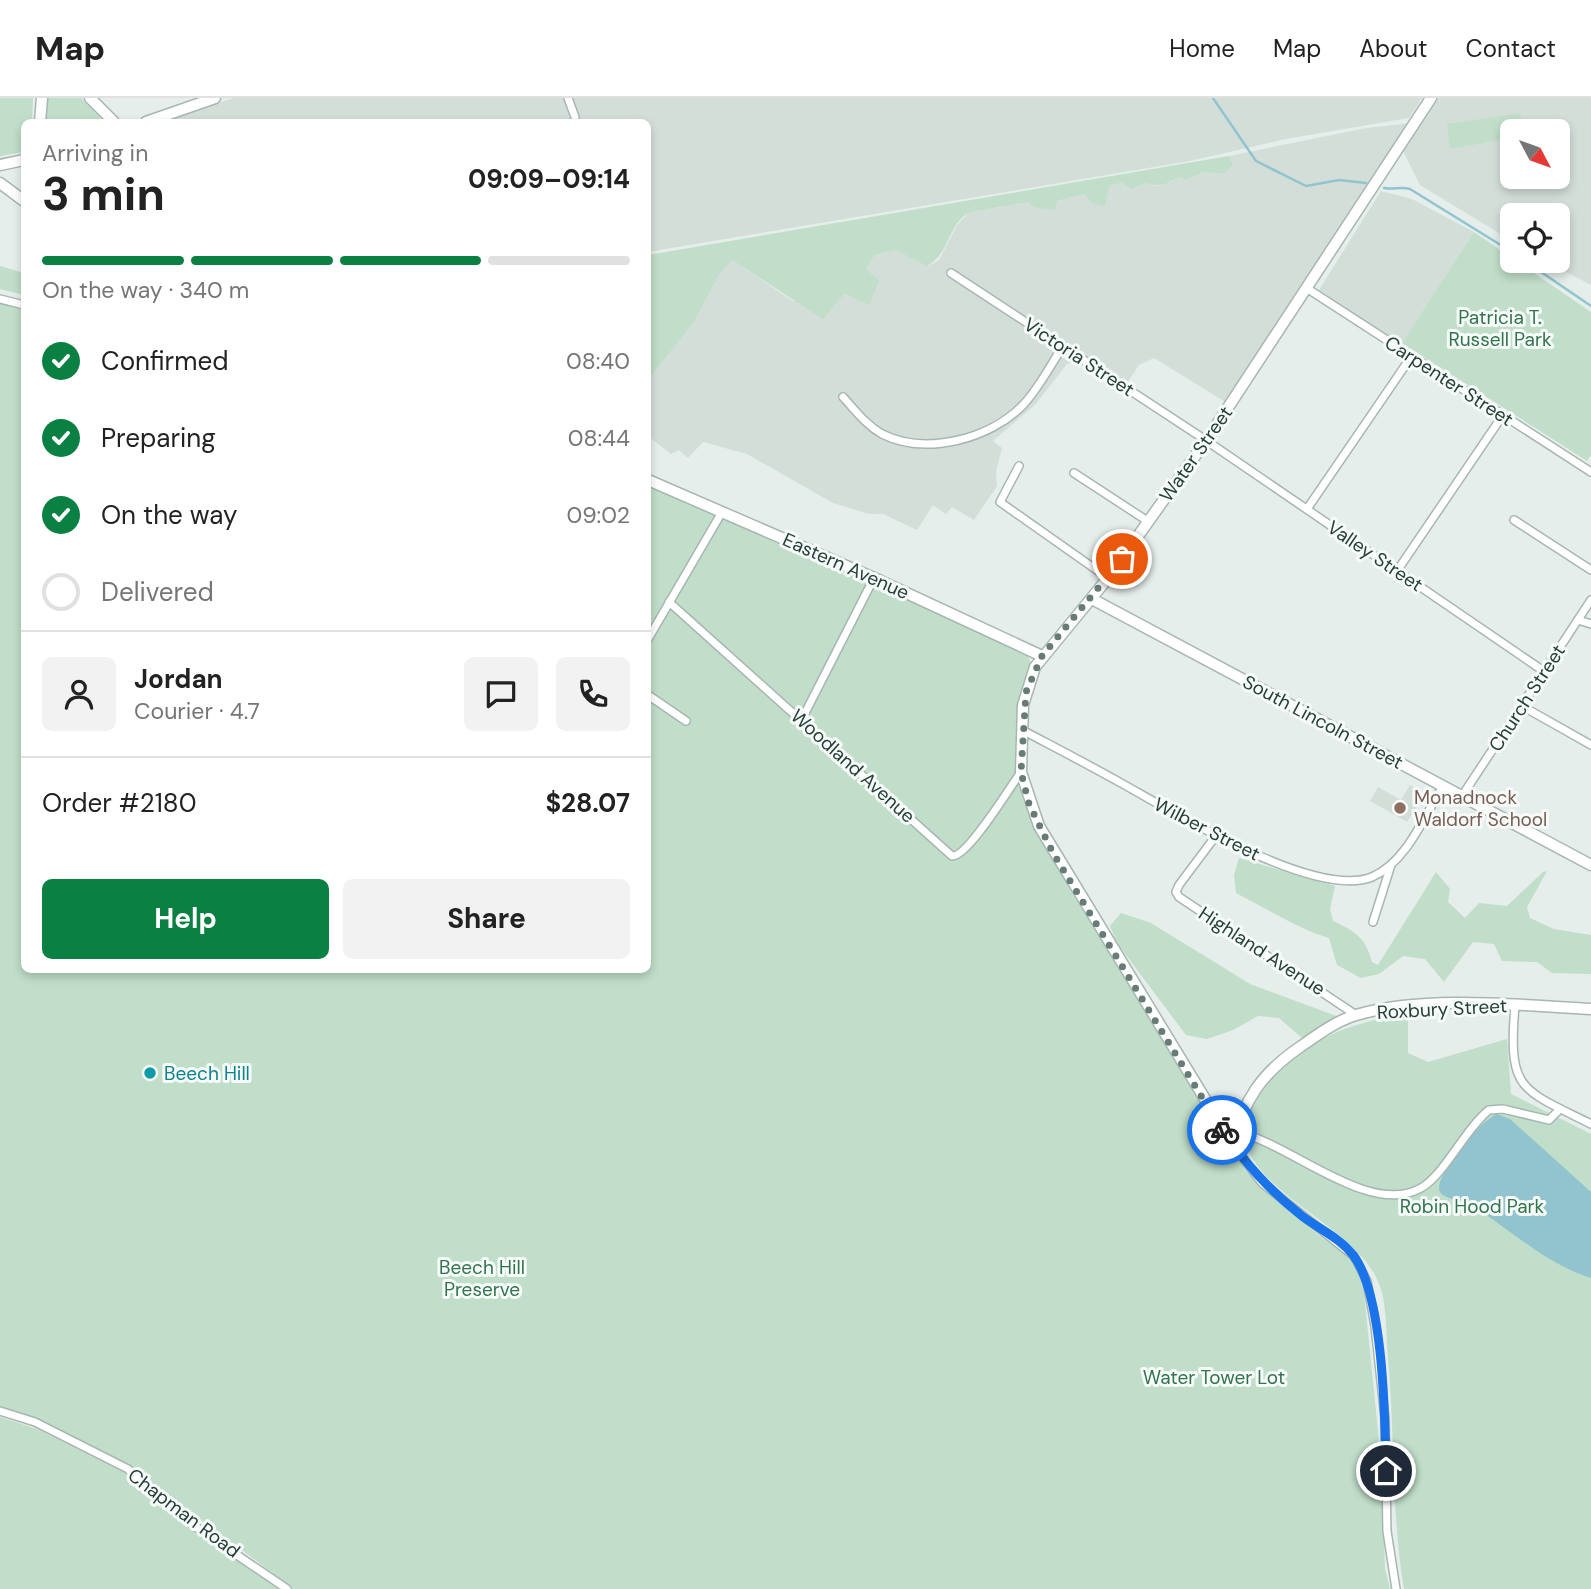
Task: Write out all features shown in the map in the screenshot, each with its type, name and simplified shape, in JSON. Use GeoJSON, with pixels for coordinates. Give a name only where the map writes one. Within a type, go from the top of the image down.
{"type":"FeatureCollection","features":[{"type":"Feature","properties":{"kind":"street"},"geometry":{"type":"LineString","coordinates":[[40,119],[42,98]]}},
{"type":"Feature","properties":{"kind":"street"},"geometry":{"type":"LineString","coordinates":[[90,98],[111,119]]}},
{"type":"Feature","properties":{"kind":"street"},"geometry":{"type":"LineString","coordinates":[[155,119],[215,98]]}},
{"type":"Feature","properties":{"kind":"street"},"geometry":{"type":"LineString","coordinates":[[568,98],[575,117]]}},
{"type":"Feature","properties":{"kind":"street","name":"Water Street"},"geometry":{"type":"LineString","coordinates":[[1233,1145],[1053,853],[1029,804],[1021,772],[1026,692],[1042,656],[1092,599],[1206,441],[1431,98]]}},
{"type":"Feature","properties":{"kind":"street"},"geometry":{"type":"LineString","coordinates":[[0,165],[21,161]]}},
{"type":"Feature","properties":{"kind":"street"},"geometry":{"type":"LineString","coordinates":[[0,183],[21,199]]}},
{"type":"Feature","properties":{"kind":"street","name":"Victoria Street"},"geometry":{"type":"LineString","coordinates":[[951,273],[1206,441]]}},
{"type":"Feature","properties":{"kind":"street","name":"Carpenter Street"},"geometry":{"type":"LineString","coordinates":[[1308,289],[1591,472]]}},
{"type":"Feature","properties":{"kind":"street"},"geometry":{"type":"LineString","coordinates":[[0,299],[21,304]]}},
{"type":"Feature","properties":{"kind":"street"},"geometry":{"type":"LineString","coordinates":[[843,397],[869,425],[893,439],[929,444],[953,440],[979,433],[1008,418],[1024,403],[1063,346]]}},
{"type":"Feature","properties":{"kind":"street"},"geometry":{"type":"LineString","coordinates":[[1307,509],[1411,357]]}},
{"type":"Feature","properties":{"kind":"street"},"geometry":{"type":"LineString","coordinates":[[1397,571],[1503,415]]}},
{"type":"Feature","properties":{"kind":"street","name":"Valley Street"},"geometry":{"type":"LineString","coordinates":[[1206,441],[1545,672]]}},
{"type":"Feature","properties":{"kind":"street"},"geometry":{"type":"LineString","coordinates":[[1018,466],[1000,502],[1108,578]]}},
{"type":"Feature","properties":{"kind":"street"},"geometry":{"type":"LineString","coordinates":[[1074,473],[1149,522]]}},
{"type":"Feature","properties":{"kind":"street","name":"Eastern Avenue"},"geometry":{"type":"LineString","coordinates":[[651,481],[874,578],[1042,656]]}},
{"type":"Feature","properties":{"kind":"street"},"geometry":{"type":"LineString","coordinates":[[651,634],[722,512]]}},
{"type":"Feature","properties":{"kind":"street"},"geometry":{"type":"LineString","coordinates":[[1514,520],[1591,570]]}},
{"type":"Feature","properties":{"kind":"street"},"geometry":{"type":"LineString","coordinates":[[802,719],[874,578]]}},
{"type":"Feature","properties":{"kind":"street","name":"South Lincoln Street"},"geometry":{"type":"LineString","coordinates":[[1092,599],[1591,866]]}},
{"type":"Feature","properties":{"kind":"street","name":"Church Street"},"geometry":{"type":"LineString","coordinates":[[1462,796],[1591,600]]}},
{"type":"Feature","properties":{"kind":"street","name":"Woodland Avenue"},"geometry":{"type":"LineString","coordinates":[[669,602],[956,858],[979,833],[1021,772]]}},
{"type":"Feature","properties":{"kind":"street"},"geometry":{"type":"LineString","coordinates":[[1578,620],[1591,624]]}},
{"type":"Feature","properties":{"kind":"street"},"geometry":{"type":"LineString","coordinates":[[651,697],[686,721]]}},
{"type":"Feature","properties":{"kind":"street"},"geometry":{"type":"LineString","coordinates":[[1522,706],[1591,745]]}},
{"type":"Feature","properties":{"kind":"street","name":"Wilber Street"},"geometry":{"type":"LineString","coordinates":[[1023,730],[1214,837],[1273,861],[1332,878],[1359,880],[1391,865],[1400,856],[1443,786]]}},
{"type":"Feature","properties":{"kind":"street","name":"Highland Avenue"},"geometry":{"type":"LineString","coordinates":[[1214,837],[1180,884],[1176,892],[1178,897],[1356,1015]]}},
{"type":"Feature","properties":{"kind":"street"},"geometry":{"type":"LineString","coordinates":[[1373,922],[1391,865]]}},
{"type":"Feature","properties":{"kind":"street"},"geometry":{"type":"LineString","coordinates":[[1516,1005],[1518,1076],[1534,1095],[1591,1124]]}},
{"type":"Feature","properties":{"kind":"street","name":"Roxbury Street"},"geometry":{"type":"LineString","coordinates":[[1233,1145],[1247,1100],[1263,1076],[1316,1036],[1356,1015],[1418,1006],[1516,1005],[1591,1009]]}},
{"type":"Feature","properties":{"kind":"street"},"geometry":{"type":"LineString","coordinates":[[1236,1132],[1356,1186],[1398,1195],[1426,1184],[1489,1110],[1503,1109],[1549,1120],[1560,1109]]}},
{"type":"Feature","properties":{"kind":"street"},"geometry":{"type":"LineString","coordinates":[[1233,1145],[1262,1183],[1354,1256],[1367,1280],[1376,1326],[1385,1418],[1387,1531],[1396,1589]]}},
{"type":"Feature","properties":{"kind":"street","name":"Chapman Road"},"geometry":{"type":"LineString","coordinates":[[0,1411],[35,1422],[128,1469],[190,1522],[287,1589]]}},
{"type":"Feature","properties":{"kind":"shaded area"},"geometry":{"type":"Polygon","coordinates":[[[233,98],[1422,98],[1409,118],[1286,139],[1190,161],[651,251],[651,119],[171,119],[233,98]]]}},
{"type":"Feature","properties":{"kind":"shaded area"},"geometry":{"type":"Polygon","coordinates":[[[1437,98],[1591,98],[1591,285],[1568,273],[1570,203],[1500,203],[1500,234],[1420,185],[1403,151],[1437,98]]]}},
{"type":"Feature","properties":{"kind":"shaded area"},"geometry":{"type":"Polygon","coordinates":[[[1411,123],[1227,403],[1154,358],[1139,365],[1127,383],[1097,364],[1089,371],[1074,362],[1067,364],[1035,405],[993,441],[1002,448],[996,471],[997,486],[974,520],[952,507],[946,514],[933,505],[917,530],[883,514],[869,514],[833,503],[747,454],[703,442],[688,458],[679,450],[671,454],[651,438],[651,376],[694,322],[719,275],[732,260],[793,301],[844,294],[869,305],[866,269],[875,255],[895,250],[928,266],[939,260],[957,225],[969,212],[1030,202],[1057,201],[1086,194],[1105,205],[1110,185],[1122,183],[1131,189],[1148,183],[1155,186],[1171,182],[1179,177],[1186,180],[1204,172],[1224,174],[1233,165],[1229,156],[1366,128],[1411,123]]]}},
{"type":"Feature","properties":{"kind":"shaded area"},"geometry":{"type":"Polygon","coordinates":[[[1381,191],[1412,199],[1474,232],[1401,345],[1319,290],[1381,191]]]}},
{"type":"Feature","properties":{"kind":"shaded area","name":"Monadnock Waldorf School"},"geometry":{"type":"Polygon","coordinates":[[[1410,785],[1425,794],[1407,822],[1370,801],[1378,787],[1401,800],[1410,785]]]}},
{"type":"Feature","properties":{"kind":"green space"},"geometry":{"type":"Polygon","coordinates":[[[0,98],[33,98],[32,119],[21,119],[21,152],[0,156],[0,98]]]}},
{"type":"Feature","properties":{"kind":"green space"},"geometry":{"type":"Polygon","coordinates":[[[46,98],[81,98],[101,119],[45,119],[46,98]]]}},
{"type":"Feature","properties":{"kind":"green space"},"geometry":{"type":"Polygon","coordinates":[[[1520,113],[1521,119],[1500,119],[1500,140],[1450,149],[1447,124],[1520,113]]]}},
{"type":"Feature","properties":{"kind":"green space"},"geometry":{"type":"Polygon","coordinates":[[[1229,156],[1233,165],[1224,174],[1204,172],[1186,180],[1179,177],[1164,184],[1147,183],[1131,189],[1122,183],[1110,185],[1105,206],[1092,203],[1085,194],[1057,201],[1055,210],[1033,207],[1029,202],[968,213],[956,225],[940,255],[927,266],[895,250],[875,255],[866,269],[879,281],[869,305],[844,294],[823,319],[732,260],[719,275],[694,322],[651,376],[651,254],[1229,156]]]}},
{"type":"Feature","properties":{"kind":"green space","name":"Patricia T. Russell Park"},"geometry":{"type":"Polygon","coordinates":[[[1474,232],[1500,250],[1500,273],[1534,273],[1591,312],[1591,455],[1587,461],[1402,343],[1474,232]]]}},
{"type":"Feature","properties":{"kind":"green space"},"geometry":{"type":"Polygon","coordinates":[[[0,266],[21,272],[21,294],[0,289],[0,266]]]}},
{"type":"Feature","properties":{"kind":"green space","name":"Beech Hill Preserve"},"geometry":{"type":"Polygon","coordinates":[[[0,303],[21,308],[21,973],[651,973],[651,485],[904,596],[1028,656],[1031,663],[1017,703],[1017,766],[1022,797],[1034,824],[1071,892],[1246,1171],[1317,1234],[1351,1259],[1363,1283],[1382,1471],[1385,1569],[1390,1589],[292,1589],[223,1536],[127,1471],[53,1428],[0,1409],[0,303]]]}},
{"type":"Feature","properties":{"kind":"green space"},"geometry":{"type":"Polygon","coordinates":[[[1239,858],[1335,886],[1330,909],[1333,921],[1358,936],[1372,962],[1378,965],[1436,872],[1450,889],[1448,902],[1465,918],[1479,903],[1507,906],[1547,871],[1527,907],[1530,918],[1554,929],[1591,935],[1591,974],[1552,973],[1537,962],[1502,961],[1494,944],[1473,942],[1444,982],[1425,959],[1403,956],[1379,974],[1361,978],[1337,965],[1329,938],[1294,924],[1236,893],[1234,875],[1239,858]]]}},
{"type":"Feature","properties":{"kind":"green space"},"geometry":{"type":"Polygon","coordinates":[[[1121,913],[1151,923],[1250,984],[1339,1017],[1302,1038],[1279,1018],[1258,1016],[1233,1030],[1207,1039],[1186,1035],[1117,943],[1110,926],[1121,913]]]}},
{"type":"Feature","properties":{"kind":"green space","name":"Robin Hood Park"},"geometry":{"type":"Polygon","coordinates":[[[1403,1015],[1408,1019],[1408,1053],[1428,1062],[1507,1039],[1511,1094],[1591,1134],[1591,1589],[1404,1589],[1397,1531],[1386,1317],[1382,1293],[1367,1264],[1343,1238],[1284,1193],[1260,1169],[1247,1144],[1249,1114],[1272,1078],[1286,1064],[1331,1034],[1366,1022],[1403,1015]]]}},
{"type":"Feature","properties":{"kind":"green space"},"geometry":{"type":"Polygon","coordinates":[[[0,1417],[37,1429],[129,1475],[214,1544],[269,1577],[283,1589],[0,1589],[0,1417]]]}},
{"type":"Feature","properties":{"kind":"water"},"geometry":{"type":"Polygon","coordinates":[[[1497,1114],[1510,1119],[1591,1192],[1591,1278],[1544,1256],[1473,1206],[1440,1192],[1443,1174],[1460,1149],[1481,1126],[1497,1114]]]}},
{"type":"Feature","properties":{"kind":"waterway"},"geometry":{"type":"LineString","coordinates":[[1213,98],[1256,161],[1306,186],[1339,180],[1366,183]]}},
{"type":"Feature","properties":{"kind":"waterway"},"geometry":{"type":"LineString","coordinates":[[1384,188],[1410,189],[1500,245]]}},
{"type":"Feature","properties":{"kind":"waterway"},"geometry":{"type":"LineString","coordinates":[[1543,273],[1591,306]]}},
{"type":"Feature","properties":{"kind":"way so far"},"geometry":{"type":"LineString","coordinates":[[1122,559],[1035,667],[1023,705],[1021,772],[1029,804],[1053,853],[1222,1130]]}},
{"type":"Feature","properties":{"kind":"place","name":"Monadnock Waldorf School"},"geometry":{"type":"Point","coordinates":[1400,808]}},
{"type":"Feature","properties":{"kind":"place","name":"Beech Hill"},"geometry":{"type":"Point","coordinates":[150,1073]}},
{"type":"Feature","properties":{"kind":"route"},"geometry":{"type":"LineString","coordinates":[[1222,1130],[1262,1183],[1339,1241],[1354,1256],[1367,1280],[1376,1326],[1385,1418],[1386,1471]]}},
{"type":"Feature","properties":{"kind":"park label","name":"Water Tower Lot"},"geometry":{"type":"Point","coordinates":[1214,1377]}}]}
